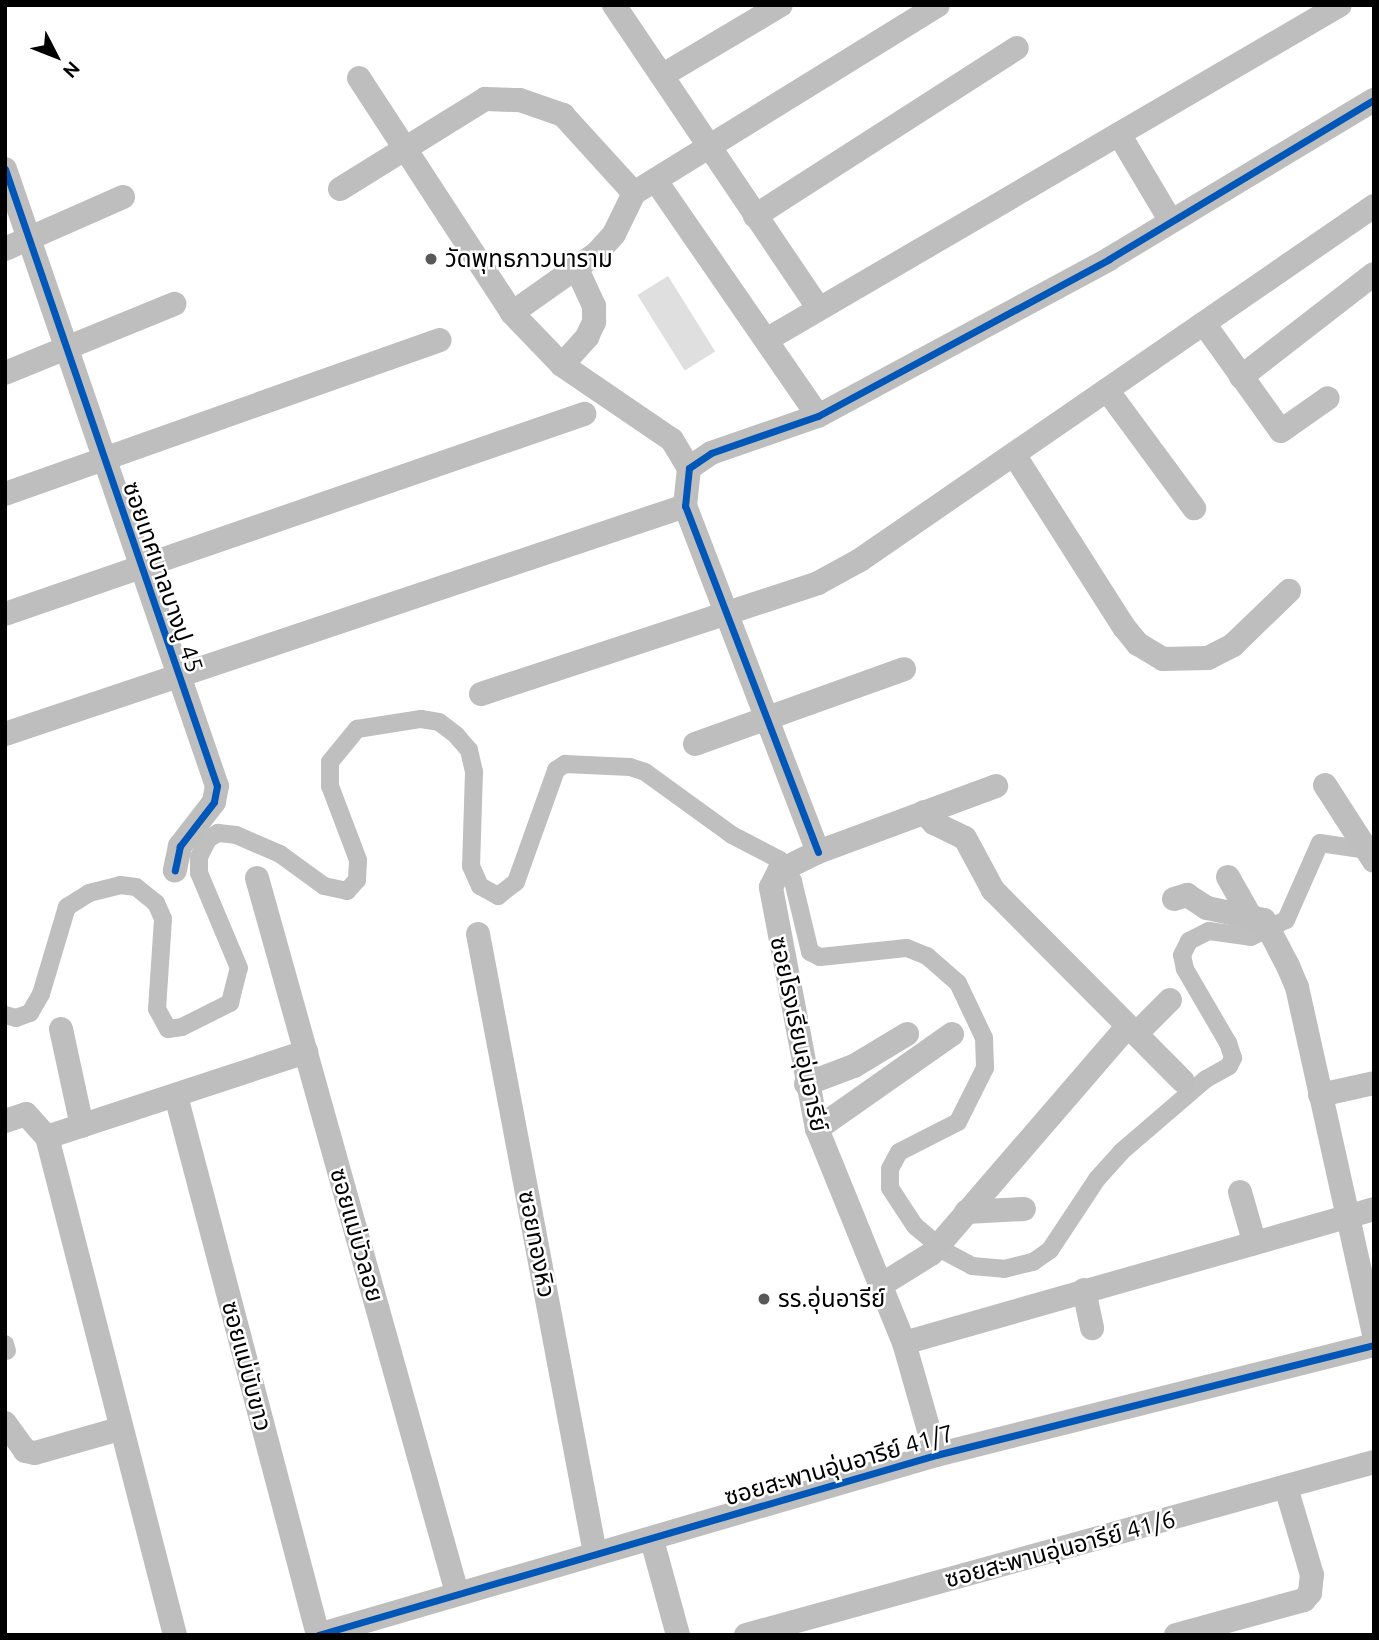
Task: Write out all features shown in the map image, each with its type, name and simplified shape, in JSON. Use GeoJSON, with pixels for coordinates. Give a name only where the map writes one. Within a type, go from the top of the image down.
{"type":"FeatureCollection","features":[{"type":"Feature","properties":{"kind":"street"},"geometry":{"type":"LineString","coordinates":[[614,5],[818,307]]}},
{"type":"Feature","properties":{"kind":"street"},"geometry":{"type":"LineString","coordinates":[[663,75],[781,5]]}},
{"type":"Feature","properties":{"kind":"street"},"geometry":{"type":"LineString","coordinates":[[512,313],[576,267],[614,234],[634,193],[938,5]]}},
{"type":"Feature","properties":{"kind":"street"},"geometry":{"type":"LineString","coordinates":[[768,339],[818,307],[1340,5]]}},
{"type":"Feature","properties":{"kind":"street"},"geometry":{"type":"LineString","coordinates":[[755,216],[1017,48]]}},
{"type":"Feature","properties":{"kind":"street"},"geometry":{"type":"LineString","coordinates":[[359,78],[512,313],[562,365],[660,429],[672,440],[689,468],[685,506],[765,720],[818,852]]}},
{"type":"Feature","properties":{"kind":"street"},"geometry":{"type":"LineString","coordinates":[[341,189],[485,99],[520,100],[563,116],[634,193]]}},
{"type":"Feature","properties":{"kind":"street"},"geometry":{"type":"LineString","coordinates":[[689,468],[711,453],[818,416],[1109,258],[1374,100]]}},
{"type":"Feature","properties":{"kind":"street"},"geometry":{"type":"LineString","coordinates":[[1119,134],[1170,220]]}},
{"type":"Feature","properties":{"kind":"street","name":"ซอยเทศบาลบางปู 45"},"geometry":{"type":"LineString","coordinates":[[5,169],[139,569],[217,786],[214,802],[180,846],[175,870]]}},
{"type":"Feature","properties":{"kind":"street"},"geometry":{"type":"LineString","coordinates":[[656,181],[768,339],[818,416]]}},
{"type":"Feature","properties":{"kind":"street"},"geometry":{"type":"LineString","coordinates":[[5,249],[123,197]]}},
{"type":"Feature","properties":{"kind":"street"},"geometry":{"type":"LineString","coordinates":[[481,694],[818,583],[860,560],[1015,456],[1374,206]]}},
{"type":"Feature","properties":{"kind":"street"},"geometry":{"type":"LineString","coordinates":[[562,365],[587,337],[594,322],[594,306],[576,267]]}},
{"type":"Feature","properties":{"kind":"street"},"geometry":{"type":"LineString","coordinates":[[1241,377],[1374,274]]}},
{"type":"Feature","properties":{"kind":"street"},"geometry":{"type":"LineString","coordinates":[[5,373],[174,304]]}},
{"type":"Feature","properties":{"kind":"street"},"geometry":{"type":"LineString","coordinates":[[1205,325],[1281,431],[1328,398]]}},
{"type":"Feature","properties":{"kind":"street"},"geometry":{"type":"LineString","coordinates":[[5,494],[439,340]]}},
{"type":"Feature","properties":{"kind":"street"},"geometry":{"type":"LineString","coordinates":[[1107,390],[1194,508]]}},
{"type":"Feature","properties":{"kind":"street"},"geometry":{"type":"LineString","coordinates":[[5,614],[584,414]]}},
{"type":"Feature","properties":{"kind":"street"},"geometry":{"type":"LineString","coordinates":[[1015,456],[1124,627],[1138,644],[1163,659],[1208,658],[1233,645],[1289,592]]}},
{"type":"Feature","properties":{"kind":"street"},"geometry":{"type":"LineString","coordinates":[[5,734],[685,506]]}},
{"type":"Feature","properties":{"kind":"street"},"geometry":{"type":"LineString","coordinates":[[695,744],[904,668]]}},
{"type":"Feature","properties":{"kind":"street"},"geometry":{"type":"LineString","coordinates":[[1325,785],[1369,854]]}},
{"type":"Feature","properties":{"kind":"street","name":"ซอยโรงเรียนอุ่นอารีย์"},"geometry":{"type":"LineString","coordinates":[[936,1455],[904,1343],[817,1129],[806,1084],[772,899],[772,880],[785,868],[818,852],[996,786]]}},
{"type":"Feature","properties":{"kind":"street"},"geometry":{"type":"LineString","coordinates":[[924,812],[934,823],[965,838],[993,890],[1183,1081]]}},
{"type":"Feature","properties":{"kind":"street"},"geometry":{"type":"LineString","coordinates":[[1228,877],[1264,927],[1297,988],[1374,1334]]}},
{"type":"Feature","properties":{"kind":"street","name":"ซอยแม่บัวลอย"},"geometry":{"type":"LineString","coordinates":[[257,878],[457,1593]]}},
{"type":"Feature","properties":{"kind":"street"},"geometry":{"type":"LineString","coordinates":[[1174,899],[1187,895],[1207,908],[1264,927]]}},
{"type":"Feature","properties":{"kind":"street","name":"ซอยทองหิว"},"geometry":{"type":"LineString","coordinates":[[478,934],[596,1553]]}},
{"type":"Feature","properties":{"kind":"street"},"geometry":{"type":"LineString","coordinates":[[881,1285],[937,1247],[1132,1030],[1170,1000]]}},
{"type":"Feature","properties":{"kind":"street"},"geometry":{"type":"LineString","coordinates":[[61,1029],[82,1125]]}},
{"type":"Feature","properties":{"kind":"street"},"geometry":{"type":"LineString","coordinates":[[806,1084],[853,1066],[907,1034]]}},
{"type":"Feature","properties":{"kind":"street"},"geometry":{"type":"LineString","coordinates":[[817,1129],[952,1034]]}},
{"type":"Feature","properties":{"kind":"street"},"geometry":{"type":"LineString","coordinates":[[47,1137],[306,1052]]}},
{"type":"Feature","properties":{"kind":"street"},"geometry":{"type":"LineString","coordinates":[[1320,1096],[1374,1083]]}},
{"type":"Feature","properties":{"kind":"street","name":"ซอยแม่บับขาว"},"geometry":{"type":"LineString","coordinates":[[176,1096],[318,1635]]}},
{"type":"Feature","properties":{"kind":"street"},"geometry":{"type":"LineString","coordinates":[[5,1121],[26,1114],[47,1137],[119,1429],[175,1635]]}},
{"type":"Feature","properties":{"kind":"street"},"geometry":{"type":"LineString","coordinates":[[1240,1192],[1254,1241]]}},
{"type":"Feature","properties":{"kind":"street"},"geometry":{"type":"LineString","coordinates":[[966,1212],[1024,1209]]}},
{"type":"Feature","properties":{"kind":"street"},"geometry":{"type":"LineString","coordinates":[[904,1343],[1254,1241],[1374,1209]]}},
{"type":"Feature","properties":{"kind":"street"},"geometry":{"type":"LineString","coordinates":[[1084,1290],[1092,1328]]}},
{"type":"Feature","properties":{"kind":"street","name":"ซอยสะพานอุ่นอารีย์ 41/7"},"geometry":{"type":"LineString","coordinates":[[318,1635],[596,1553],[652,1540],[936,1455],[1374,1345]]}},
{"type":"Feature","properties":{"kind":"street"},"geometry":{"type":"LineString","coordinates":[[5,1423],[26,1451],[35,1453],[119,1429]]}},
{"type":"Feature","properties":{"kind":"street","name":"ซอยสะพานอุ่นอารีย์ 41/6"},"geometry":{"type":"LineString","coordinates":[[746,1635],[1374,1462]]}},
{"type":"Feature","properties":{"kind":"street"},"geometry":{"type":"LineString","coordinates":[[1176,1635],[1304,1600],[1310,1593],[1312,1575],[1286,1486]]}},
{"type":"Feature","properties":{"kind":"street"},"geometry":{"type":"LineString","coordinates":[[652,1540],[678,1635]]}},
{"type":"Feature","properties":{"kind":"building"},"geometry":{"type":"Polygon","coordinates":[[[668,276],[715,351],[685,371],[637,295],[668,276]]]}},
{"type":"Feature","properties":{"kind":"waterway"},"geometry":{"type":"LineString","coordinates":[[5,1015],[16,1018],[30,1013],[41,994],[67,907],[89,893],[120,885],[136,887],[156,903],[163,919],[157,1009],[168,1029],[182,1027],[230,1003],[239,968],[199,873],[199,857],[208,839],[218,833],[236,835],[280,854],[324,886],[347,891],[357,880],[358,860],[330,786],[330,762],[357,729],[421,719],[439,722],[469,750],[474,772],[471,866],[480,886],[498,896],[516,882],[556,770],[565,764],[630,767],[645,772],[732,835],[780,860],[793,881],[810,952],[820,957],[907,948],[927,956],[958,983],[984,1038],[985,1068],[958,1122],[899,1152],[890,1169],[890,1188],[915,1226],[946,1252],[972,1266],[1004,1269],[1033,1262],[1050,1250],[1097,1179],[1121,1152],[1206,1079],[1229,1066],[1233,1058],[1228,1043],[1185,969],[1182,955],[1189,941],[1209,931],[1251,937],[1286,920],[1320,843],[1374,851]]}},
{"type":"Feature","properties":{"kind":"waterway"},"geometry":{"type":"LineString","coordinates":[[5,1344],[7,1351]]}},
{"type":"Feature","properties":{"kind":"cycle path"},"geometry":{"type":"LineString","coordinates":[[818,852],[685,506],[689,468],[711,453],[818,416],[1109,259],[1374,100]]}},
{"type":"Feature","properties":{"kind":"cycle path"},"geometry":{"type":"LineString","coordinates":[[5,169],[217,786],[214,802],[180,846],[175,870]]}},
{"type":"Feature","properties":{"kind":"cycle path"},"geometry":{"type":"LineString","coordinates":[[318,1635],[936,1455],[1374,1345]]}},
{"type":"Feature","properties":{"kind":"place","name":"วัดพุทธภาวนาราม"},"geometry":{"type":"Point","coordinates":[431,259]}},
{"type":"Feature","properties":{"kind":"place","name":"รร.อุ่นอารีย์"},"geometry":{"type":"Point","coordinates":[764,1299]}}]}
